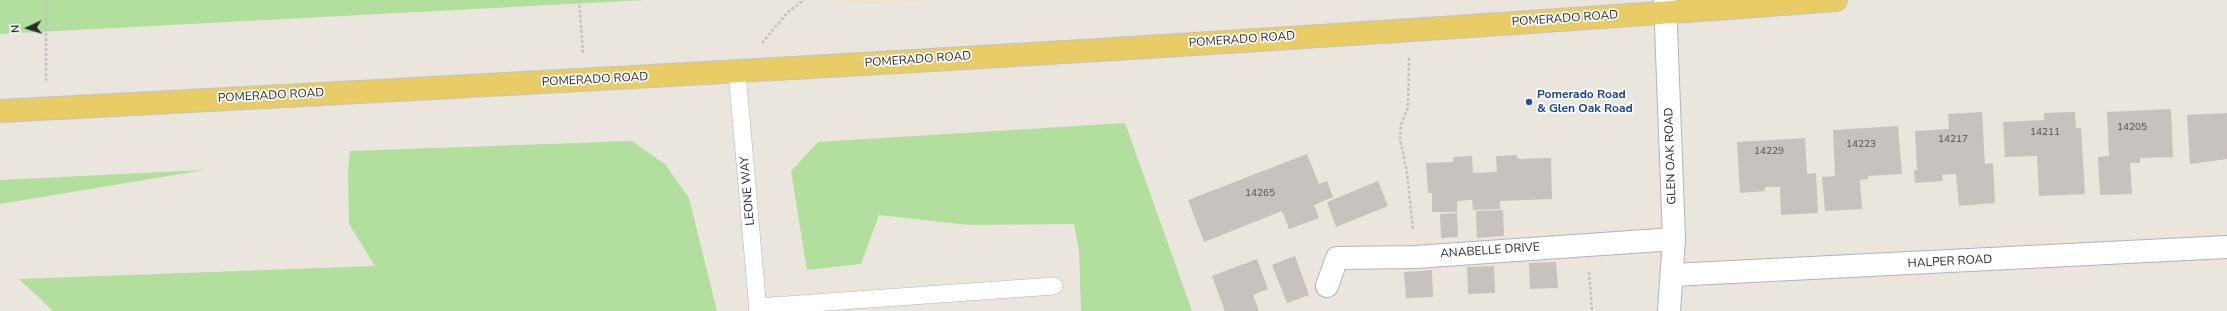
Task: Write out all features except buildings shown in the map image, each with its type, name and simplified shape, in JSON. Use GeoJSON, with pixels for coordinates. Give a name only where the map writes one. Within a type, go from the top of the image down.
{"type":"FeatureCollection","features":[{"type":"Feature","properties":{"kind":"main road","name":"POMERADO ROAD"},"geometry":{"type":"LineString","coordinates":[[0,111],[737,72],[1409,29],[1665,6],[1836,0]]}},
{"type":"Feature","properties":{"kind":"street","name":"GLEN OAK ROAD"},"geometry":{"type":"LineString","coordinates":[[1665,6],[1674,239],[1669,311]]}},
{"type":"Feature","properties":{"kind":"street","name":"ANABELLE DRIVE"},"geometry":{"type":"LineString","coordinates":[[1327,286],[1337,258],[1416,257],[1674,239]]}},
{"type":"Feature","properties":{"kind":"street","name":"HALPER ROAD"},"geometry":{"type":"LineString","coordinates":[[1672,275],[2227,247]]}},
{"type":"Feature","properties":{"kind":"lane","name":"LEONE WAY"},"geometry":{"type":"LineString","coordinates":[[737,72],[758,309]]}},
{"type":"Feature","properties":{"kind":"lane"},"geometry":{"type":"LineString","coordinates":[[758,309],[1054,286]]}},
{"type":"Feature","properties":{"kind":"path"},"geometry":{"type":"LineString","coordinates":[[46,0],[47,108]]}},
{"type":"Feature","properties":{"kind":"path"},"geometry":{"type":"LineString","coordinates":[[579,0],[585,80]]}},
{"type":"Feature","properties":{"kind":"path"},"geometry":{"type":"LineString","coordinates":[[737,72],[788,12],[804,0]]}},
{"type":"Feature","properties":{"kind":"path"},"geometry":{"type":"LineString","coordinates":[[1409,29],[1408,107],[1401,125],[1400,139],[1407,172],[1416,257]]}},
{"type":"Feature","properties":{"kind":"path"},"geometry":{"type":"LineString","coordinates":[[1587,245],[1592,311]]}},
{"type":"Feature","properties":{"kind":"shaded area"},"geometry":{"type":"Polygon","coordinates":[[[831,0],[934,0],[856,5],[831,0]]]}},
{"type":"Feature","properties":{"kind":"green space"},"geometry":{"type":"Polygon","coordinates":[[[0,0],[645,0],[0,34],[0,0]]]}},
{"type":"Feature","properties":{"kind":"green space"},"geometry":{"type":"Polygon","coordinates":[[[1125,123],[1192,311],[1081,311],[1079,250],[1074,224],[969,225],[879,215],[861,264],[807,270],[791,171],[818,142],[1125,123]]]}},
{"type":"Feature","properties":{"kind":"green space"},"geometry":{"type":"Polygon","coordinates":[[[632,141],[665,164],[689,198],[717,311],[53,311],[19,279],[375,266],[349,224],[348,171],[350,151],[632,141]]]}},
{"type":"Feature","properties":{"kind":"green space"},"geometry":{"type":"Polygon","coordinates":[[[204,170],[0,204],[0,180],[204,170]]]}},
{"type":"Feature","properties":{"kind":"place","name":"Pomerado Road & Glen Oak Road"},"geometry":{"type":"Point","coordinates":[1529,102]}}]}
